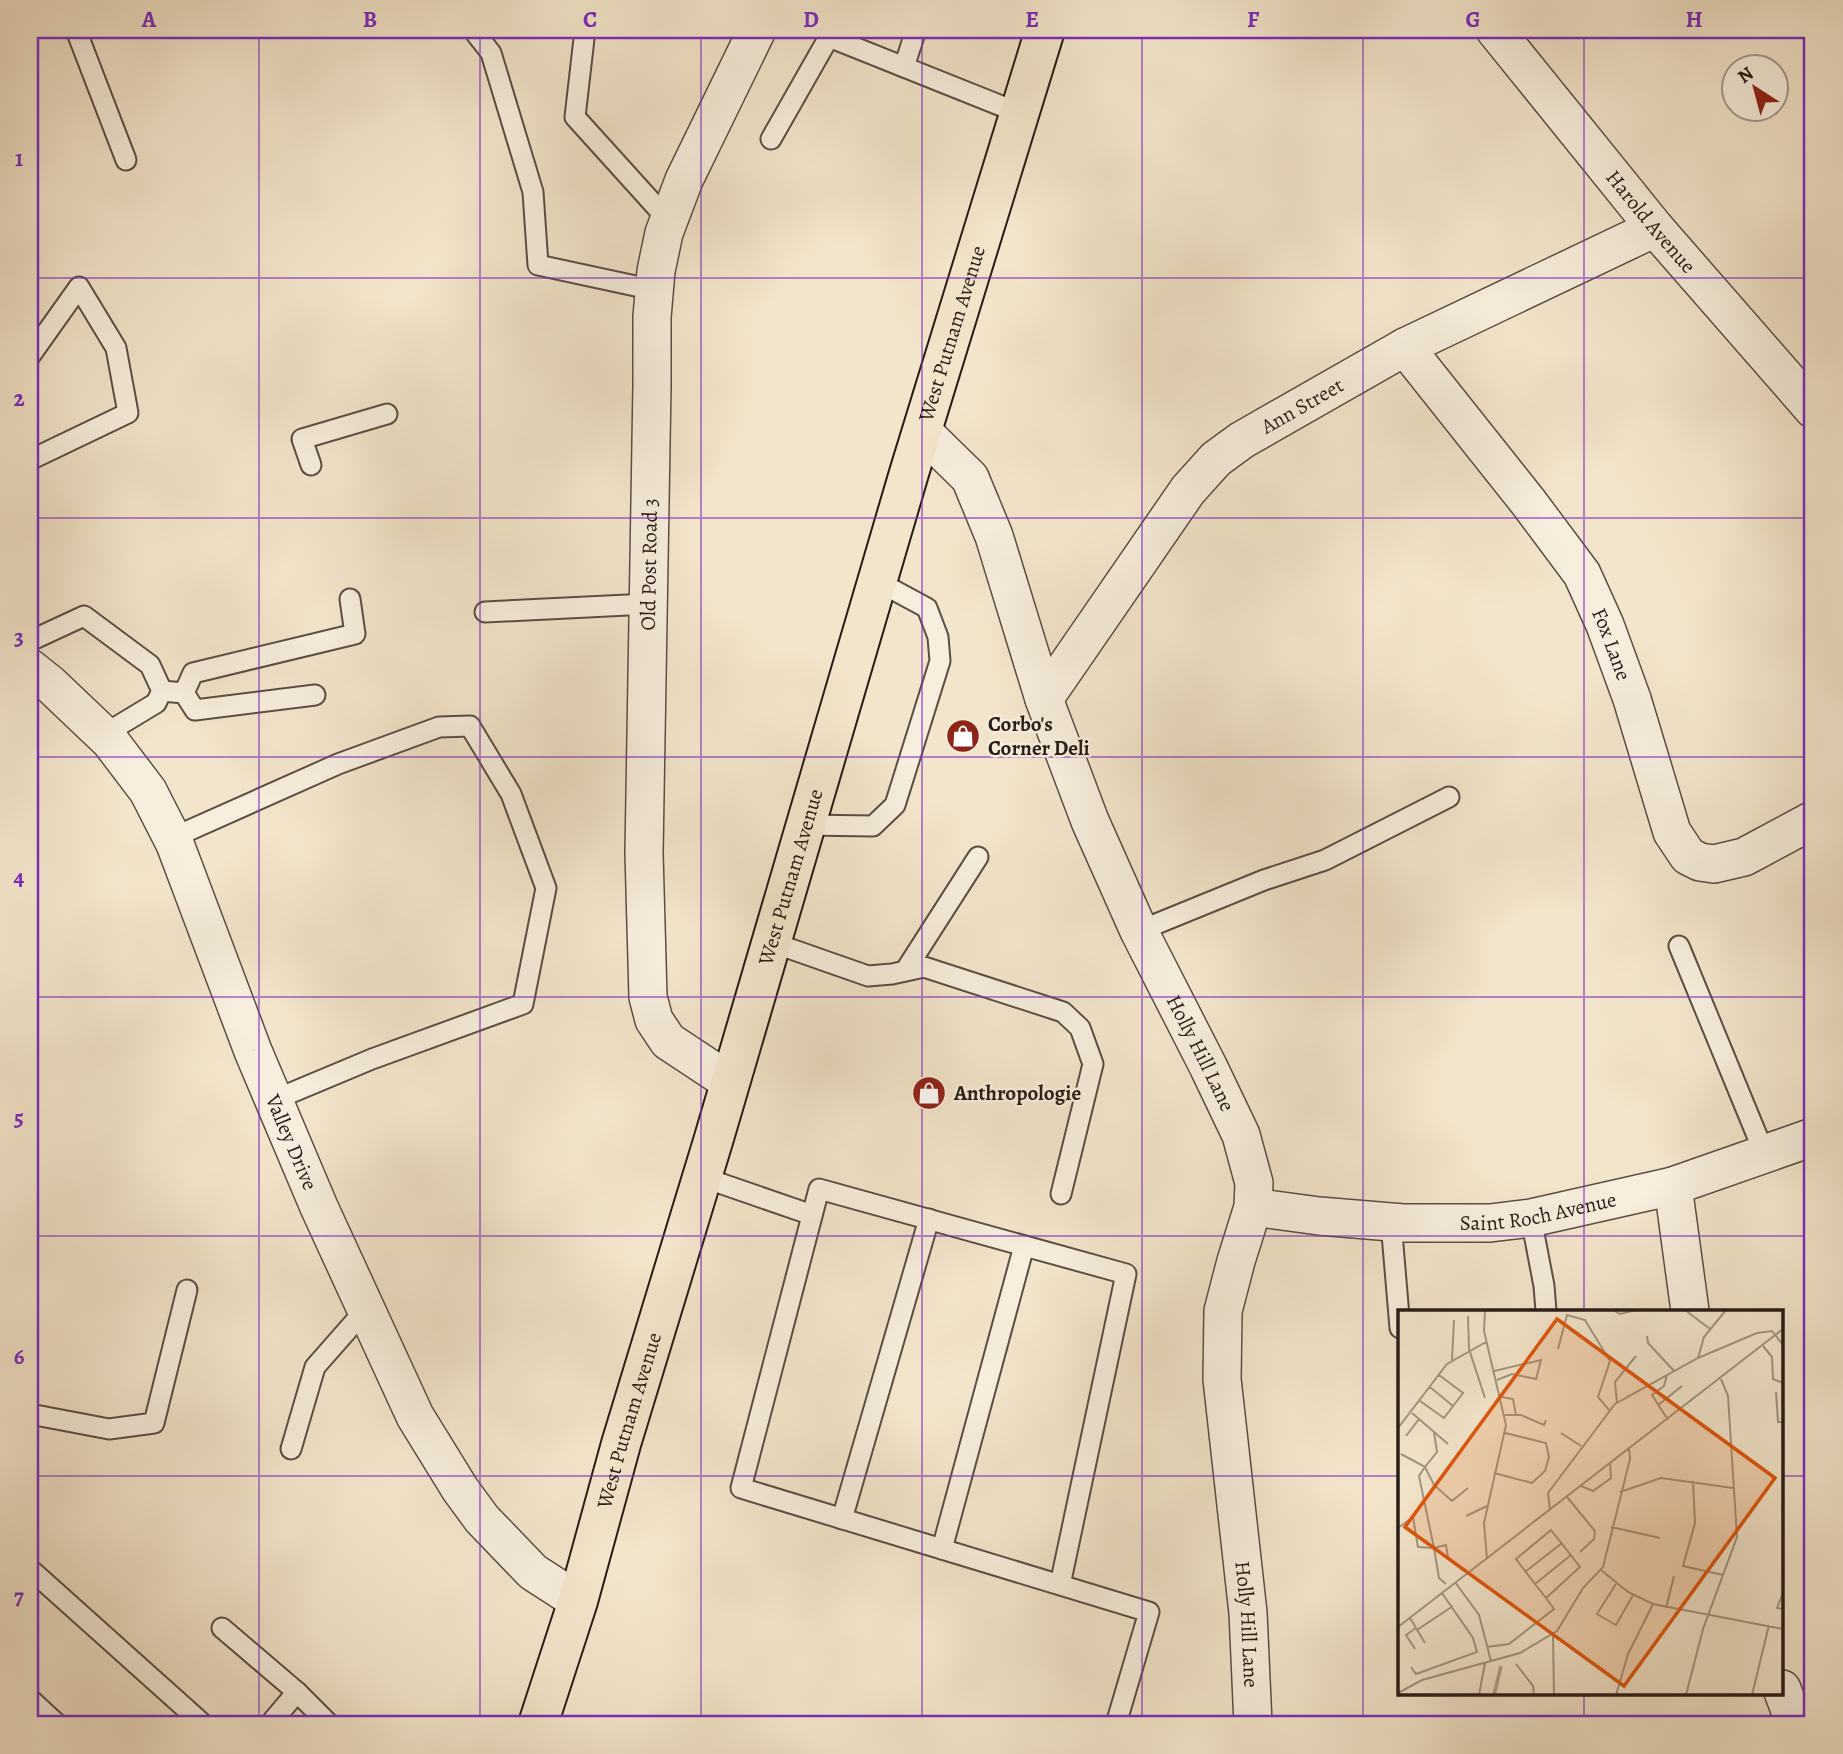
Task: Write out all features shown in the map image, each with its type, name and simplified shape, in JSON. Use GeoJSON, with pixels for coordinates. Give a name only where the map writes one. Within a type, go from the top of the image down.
{"type":"FeatureCollection","features":[{"type":"Feature","properties":{"kind":"main road","name":"West Putnam Avenue"},"geometry":{"type":"LineString","coordinates":[[538,1724],[578,1601],[621,1444],[877,581],[1045,30]]}},
{"type":"Feature","properties":{"kind":"street","name":"Old Post Road 3"},"geometry":{"type":"LineString","coordinates":[[730,1083],[668,1041],[654,1020],[648,997],[644,853],[652,317],[664,233],[684,180],[757,30]]}},
{"type":"Feature","properties":{"kind":"street","name":"Harold Avenue"},"geometry":{"type":"LineString","coordinates":[[1495,30],[1655,228],[1813,409]]}},
{"type":"Feature","properties":{"kind":"street","name":"Ann Street"},"geometry":{"type":"LineString","coordinates":[[1044,699],[1188,490],[1216,459],[1242,440],[1405,347],[1655,228]]}},
{"type":"Feature","properties":{"kind":"street","name":"Fox Lane"},"geometry":{"type":"LineString","coordinates":[[1405,347],[1582,574],[1605,625],[1632,699],[1672,832],[1688,856],[1700,862],[1714,864],[1744,858],[1813,820]]}},
{"type":"Feature","properties":{"kind":"street","name":"Holly Hill Lane"},"geometry":{"type":"LineString","coordinates":[[922,432],[970,478],[994,536],[1044,699],[1090,821],[1139,931],[1241,1135],[1254,1184],[1253,1207],[1223,1311],[1222,1352],[1222,1378],[1248,1613],[1253,1724]]}},
{"type":"Feature","properties":{"kind":"street","name":"Valley Drive"},"geometry":{"type":"LineString","coordinates":[[30,668],[103,736],[148,791],[172,838],[253,1051],[319,1207],[415,1416],[482,1519],[533,1572],[578,1601]]}},
{"type":"Feature","properties":{"kind":"street","name":"Saint Roch Avenue"},"geometry":{"type":"LineString","coordinates":[[1253,1207],[1391,1222],[1490,1223],[1531,1217],[1673,1186],[1813,1137]]}},
{"type":"Feature","properties":{"kind":"street"},"geometry":{"type":"LineString","coordinates":[[1673,1186],[1690,1310]]}},
{"type":"Feature","properties":{"kind":"street"},"geometry":{"type":"LineString","coordinates":[[1784,1694],[1795,1724]]}},
{"type":"Feature","properties":{"kind":"lane"},"geometry":{"type":"LineString","coordinates":[[76,30],[126,160]]}},
{"type":"Feature","properties":{"kind":"lane"},"geometry":{"type":"LineString","coordinates":[[473,30],[491,53],[533,192],[538,265],[654,290]]}},
{"type":"Feature","properties":{"kind":"lane"},"geometry":{"type":"LineString","coordinates":[[585,30],[575,117],[669,221]]}},
{"type":"Feature","properties":{"kind":"lane"},"geometry":{"type":"LineString","coordinates":[[904,67],[916,30]]}},
{"type":"Feature","properties":{"kind":"lane"},"geometry":{"type":"LineString","coordinates":[[771,139],[831,33],[904,67],[1019,113]]}},
{"type":"Feature","properties":{"kind":"lane"},"geometry":{"type":"LineString","coordinates":[[30,356],[79,287],[116,348],[128,412],[30,460]]}},
{"type":"Feature","properties":{"kind":"lane"},"geometry":{"type":"LineString","coordinates":[[311,465],[302,439],[387,414]]}},
{"type":"Feature","properties":{"kind":"lane"},"geometry":{"type":"LineString","coordinates":[[805,825],[873,826],[895,805],[940,661],[938,637],[927,608],[877,581]]}},
{"type":"Feature","properties":{"kind":"lane"},"geometry":{"type":"LineString","coordinates":[[184,693],[193,673],[355,634],[350,599]]}},
{"type":"Feature","properties":{"kind":"lane"},"geometry":{"type":"LineString","coordinates":[[485,612],[648,604]]}},
{"type":"Feature","properties":{"kind":"lane"},"geometry":{"type":"LineString","coordinates":[[30,641],[84,616],[150,665],[162,691]]}},
{"type":"Feature","properties":{"kind":"lane"},"geometry":{"type":"LineString","coordinates":[[162,691],[184,693]]}},
{"type":"Feature","properties":{"kind":"lane"},"geometry":{"type":"LineString","coordinates":[[103,736],[156,703],[162,691]]}},
{"type":"Feature","properties":{"kind":"lane"},"geometry":{"type":"LineString","coordinates":[[184,693],[195,710],[315,695]]}},
{"type":"Feature","properties":{"kind":"lane"},"geometry":{"type":"LineString","coordinates":[[172,838],[338,764],[439,727],[470,726],[511,794],[546,888],[523,1004],[372,1059],[274,1100]]}},
{"type":"Feature","properties":{"kind":"lane"},"geometry":{"type":"LineString","coordinates":[[1139,931],[1264,880],[1325,860],[1449,797]]}},
{"type":"Feature","properties":{"kind":"lane"},"geometry":{"type":"LineString","coordinates":[[905,971],[978,858]]}},
{"type":"Feature","properties":{"kind":"lane"},"geometry":{"type":"LineString","coordinates":[[771,942],[868,976],[924,967],[1063,1012],[1080,1028],[1093,1064],[1061,1194]]}},
{"type":"Feature","properties":{"kind":"lane"},"geometry":{"type":"LineString","coordinates":[[1679,946],[1765,1155]]}},
{"type":"Feature","properties":{"kind":"lane"},"geometry":{"type":"LineString","coordinates":[[702,1177],[812,1215]]}},
{"type":"Feature","properties":{"kind":"lane"},"geometry":{"type":"LineString","coordinates":[[1060,1585],[1126,1274],[819,1189],[741,1488],[842,1519],[1149,1612],[1116,1724]]}},
{"type":"Feature","properties":{"kind":"lane"},"geometry":{"type":"LineString","coordinates":[[1531,1217],[1546,1310]]}},
{"type":"Feature","properties":{"kind":"lane"},"geometry":{"type":"LineString","coordinates":[[842,1519],[929,1219]]}},
{"type":"Feature","properties":{"kind":"lane"},"geometry":{"type":"LineString","coordinates":[[1391,1222],[1398,1310]]}},
{"type":"Feature","properties":{"kind":"lane"},"geometry":{"type":"LineString","coordinates":[[942,1549],[1024,1246]]}},
{"type":"Feature","properties":{"kind":"lane"},"geometry":{"type":"LineString","coordinates":[[30,1414],[110,1429],[154,1423],[187,1290]]}},
{"type":"Feature","properties":{"kind":"lane"},"geometry":{"type":"LineString","coordinates":[[291,1449],[315,1367],[366,1309]]}},
{"type":"Feature","properties":{"kind":"lane"},"geometry":{"type":"LineString","coordinates":[[30,1569],[203,1724]]}},
{"type":"Feature","properties":{"kind":"lane"},"geometry":{"type":"LineString","coordinates":[[222,1628],[297,1692],[329,1724]]}},
{"type":"Feature","properties":{"kind":"lane"},"geometry":{"type":"LineString","coordinates":[[270,1724],[297,1692]]}},
{"type":"Feature","properties":{"kind":"lane"},"geometry":{"type":"LineString","coordinates":[[30,1699],[57,1724]]}},
{"type":"Feature","properties":{"kind":"place","name":"Corbo's Corner Deli"},"geometry":{"type":"Point","coordinates":[963,736]}},
{"type":"Feature","properties":{"kind":"place","name":"Anthropologie"},"geometry":{"type":"Point","coordinates":[929,1093]}}]}
